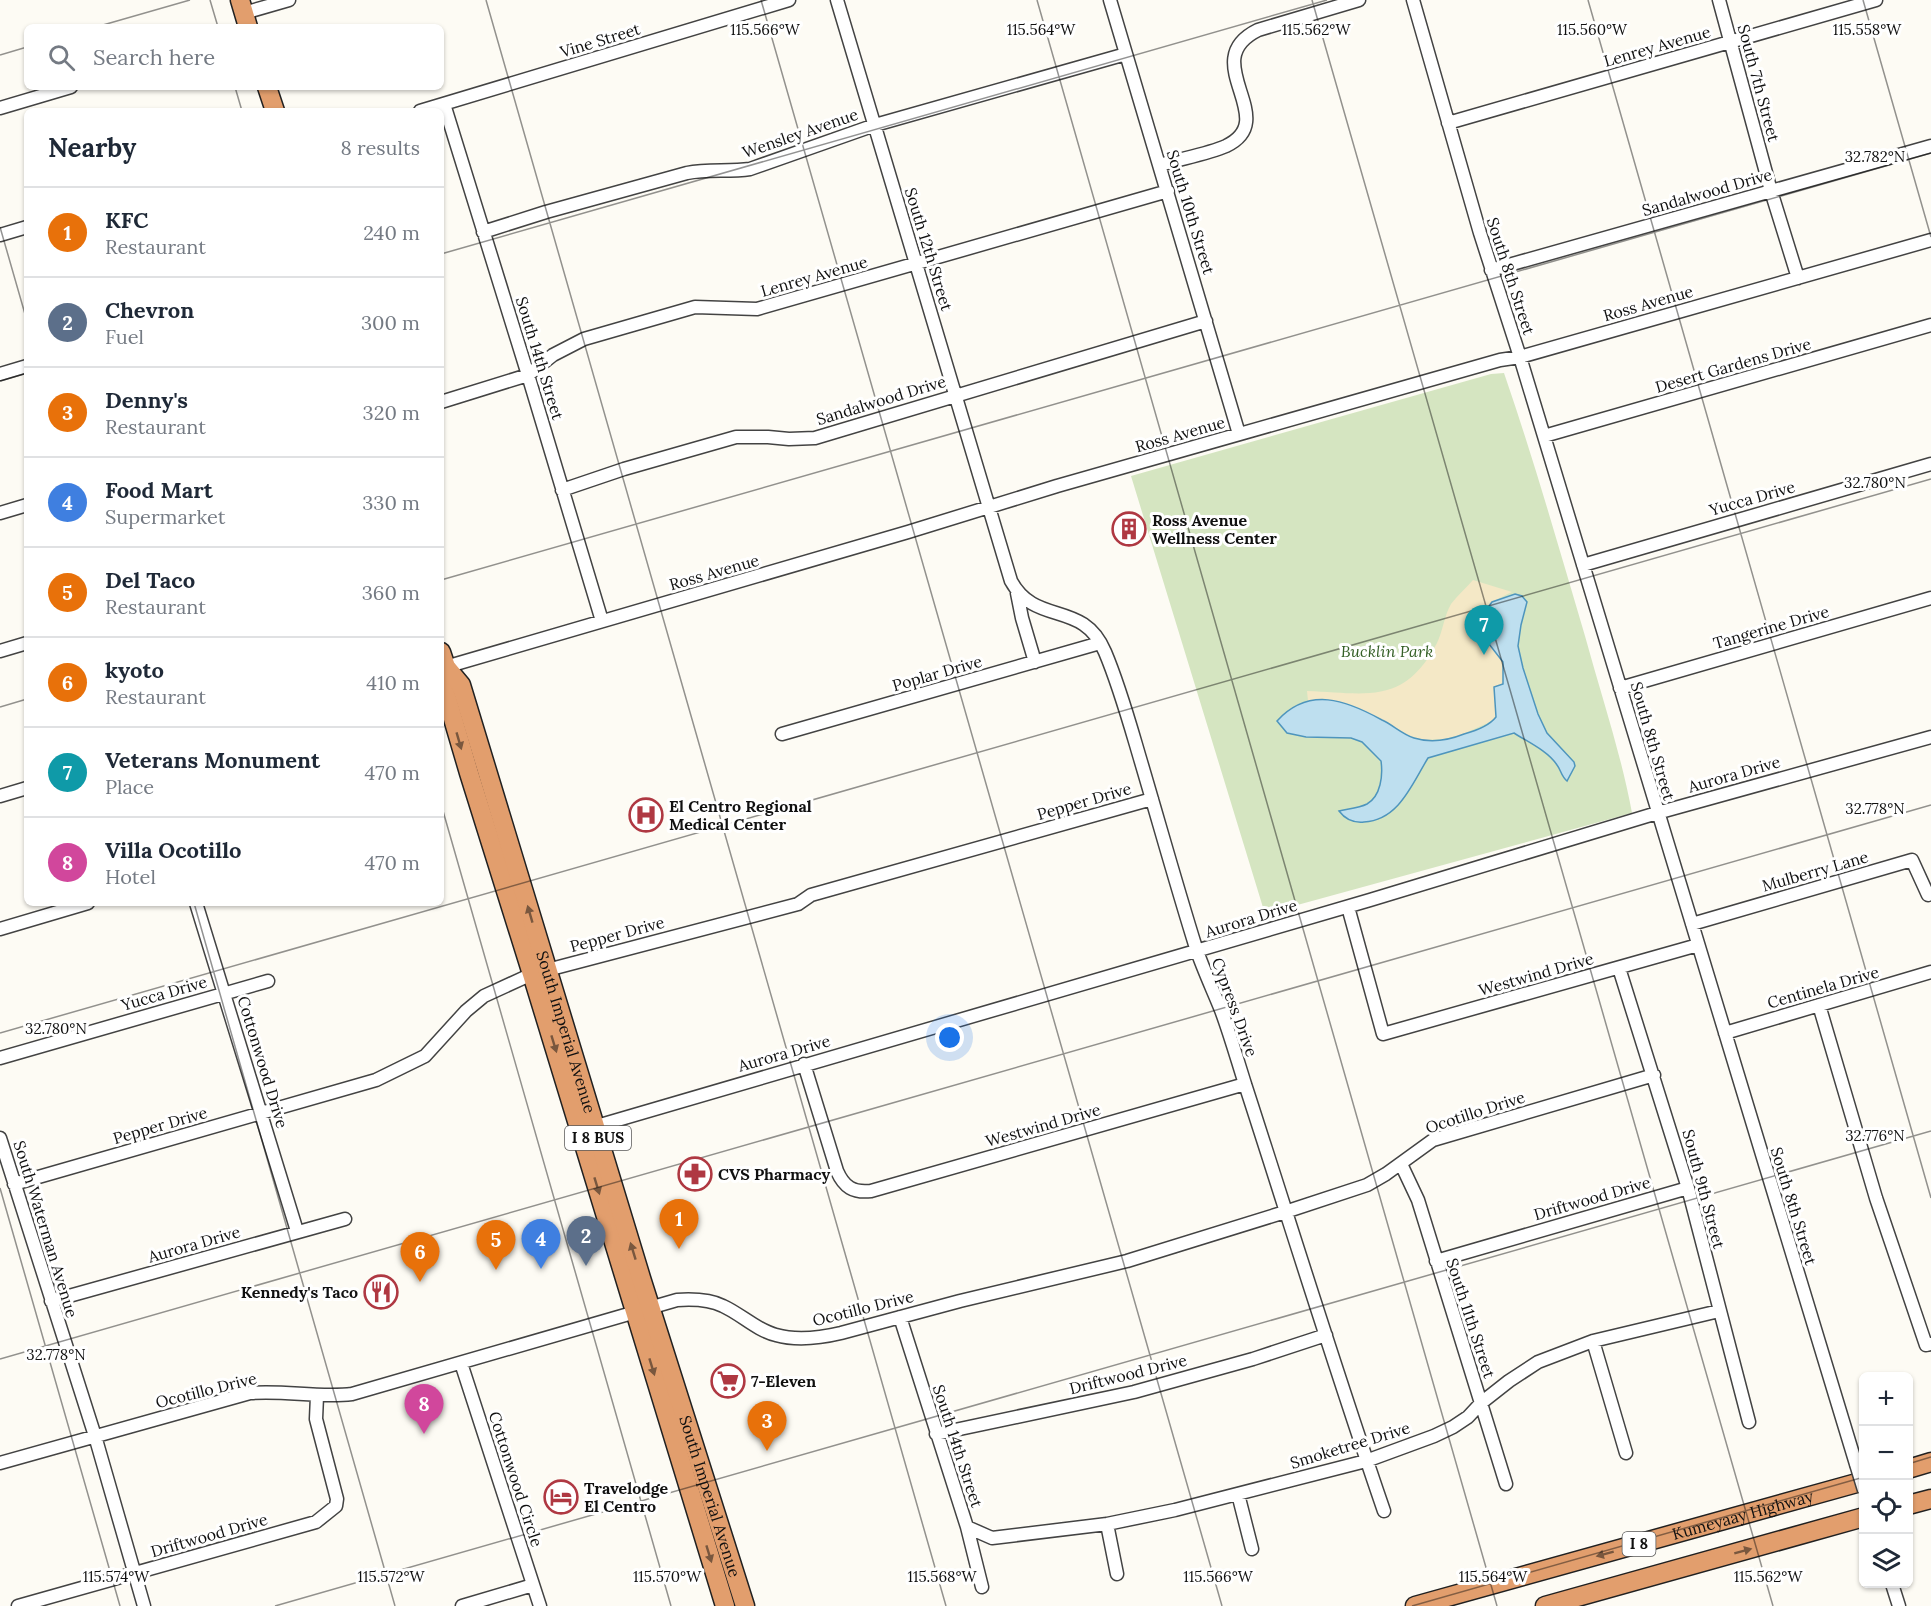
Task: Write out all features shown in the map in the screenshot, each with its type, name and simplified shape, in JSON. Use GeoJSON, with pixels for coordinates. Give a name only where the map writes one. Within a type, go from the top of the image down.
{"type":"FeatureCollection","features":[{"type":"Feature","properties":{"kind":"highway"},"geometry":{"type":"LineString","coordinates":[[268,90],[274,108]]}},
{"type":"Feature","properties":{"kind":"highway","name":"South Imperial Avenue"},"geometry":{"type":"LineString","coordinates":[[444,664],[461,684],[502,818],[540,972],[643,1309],[725,1606]]}},
{"type":"Feature","properties":{"kind":"highway","name":"South Imperial Avenue"},"geometry":{"type":"LineString","coordinates":[[444,688],[484,823],[540,972]]}},
{"type":"Feature","properties":{"kind":"highway"},"geometry":{"type":"LineString","coordinates":[[484,823],[502,818]]}},
{"type":"Feature","properties":{"kind":"highway","name":"South Imperial Avenue"},"geometry":{"type":"LineString","coordinates":[[643,1309],[745,1606]]}},
{"type":"Feature","properties":{"kind":"highway"},"geometry":{"type":"LineString","coordinates":[[1913,1467],[1931,1462]]}},
{"type":"Feature","properties":{"kind":"highway","name":"Kumeyaay Highway"},"geometry":{"type":"LineString","coordinates":[[1414,1606],[1859,1482]]}},
{"type":"Feature","properties":{"kind":"highway"},"geometry":{"type":"LineString","coordinates":[[1913,1504],[1931,1499]]}},
{"type":"Feature","properties":{"kind":"highway","name":"Kumeyaay Highway"},"geometry":{"type":"LineString","coordinates":[[1545,1606],[1859,1518]]}},
{"type":"Feature","properties":{"kind":"highway"},"geometry":{"type":"LineString","coordinates":[[1588,1606],[1678,1579],[1711,1559]]}},
{"type":"Feature","properties":{"kind":"street"},"geometry":{"type":"LineString","coordinates":[[244,13],[290,0]]}},
{"type":"Feature","properties":{"kind":"street","name":"Vine Street"},"geometry":{"type":"LineString","coordinates":[[430,108],[789,0]]}},
{"type":"Feature","properties":{"kind":"street","name":"South 12th Street"},"geometry":{"type":"LineString","coordinates":[[837,0],[988,507]]}},
{"type":"Feature","properties":{"kind":"street","name":"South 10th Street"},"geometry":{"type":"LineString","coordinates":[[1110,0],[1239,434]]}},
{"type":"Feature","properties":{"kind":"street"},"geometry":{"type":"LineString","coordinates":[[1160,165],[1226,146],[1241,134],[1247,120],[1233,68],[1234,53],[1244,37],[1258,30],[1359,0]]}},
{"type":"Feature","properties":{"kind":"street","name":"South 8th Street"},"geometry":{"type":"LineString","coordinates":[[1413,0],[1491,270],[1520,357],[1860,1480]]}},
{"type":"Feature","properties":{"kind":"street","name":"South 7th Street"},"geometry":{"type":"LineString","coordinates":[[1719,0],[1771,191],[1798,278]]}},
{"type":"Feature","properties":{"kind":"street","name":"Lenrey Avenue"},"geometry":{"type":"LineString","coordinates":[[1448,123],[1876,0]]}},
{"type":"Feature","properties":{"kind":"street","name":"Wensley Avenue"},"geometry":{"type":"LineString","coordinates":[[483,232],[687,173],[703,170],[734,172],[750,169],[875,125],[1126,54]]}},
{"type":"Feature","properties":{"kind":"street"},"geometry":{"type":"LineString","coordinates":[[0,108],[61,90]]}},
{"type":"Feature","properties":{"kind":"street","name":"South 14th Street"},"geometry":{"type":"LineString","coordinates":[[444,104],[602,621]]}},
{"type":"Feature","properties":{"kind":"street","name":"Sandalwood Drive"},"geometry":{"type":"LineString","coordinates":[[1491,270],[1931,146]]}},
{"type":"Feature","properties":{"kind":"street","name":"Lenrey Avenue"},"geometry":{"type":"LineString","coordinates":[[444,401],[528,375],[553,355],[584,339],[695,307],[757,309],[1168,191]]}},
{"type":"Feature","properties":{"kind":"street"},"geometry":{"type":"LineString","coordinates":[[0,235],[24,228]]}},
{"type":"Feature","properties":{"kind":"street","name":"Ross Avenue"},"geometry":{"type":"LineString","coordinates":[[444,661],[602,621],[1239,434],[1931,240]]}},
{"type":"Feature","properties":{"kind":"street","name":"Sandalwood Drive"},"geometry":{"type":"LineString","coordinates":[[562,490],[624,469],[736,437],[816,438],[1206,321]]}},
{"type":"Feature","properties":{"kind":"street","name":"Desert Gardens Drive"},"geometry":{"type":"LineString","coordinates":[[1544,436],[1931,326]]}},
{"type":"Feature","properties":{"kind":"street"},"geometry":{"type":"LineString","coordinates":[[0,374],[24,367]]}},
{"type":"Feature","properties":{"kind":"street","name":"Yucca Drive"},"geometry":{"type":"LineString","coordinates":[[1583,565],[1931,464]]}},
{"type":"Feature","properties":{"kind":"street"},"geometry":{"type":"LineString","coordinates":[[0,513],[24,506]]}},
{"type":"Feature","properties":{"kind":"street"},"geometry":{"type":"LineString","coordinates":[[988,507],[1011,581],[1017,592],[1035,662]]}},
{"type":"Feature","properties":{"kind":"street","name":"Cypress Drive"},"geometry":{"type":"LineString","coordinates":[[1017,592],[1028,603],[1043,610],[1071,616],[1083,623],[1105,651],[1128,719],[1197,951],[1221,1012],[1384,1511]]}},
{"type":"Feature","properties":{"kind":"street","name":"Tangerine Drive"},"geometry":{"type":"LineString","coordinates":[[1620,688],[1931,598]]}},
{"type":"Feature","properties":{"kind":"street","name":"Poplar Drive"},"geometry":{"type":"LineString","coordinates":[[782,734],[1100,643]]}},
{"type":"Feature","properties":{"kind":"street"},"geometry":{"type":"LineString","coordinates":[[0,651],[24,644]]}},
{"type":"Feature","properties":{"kind":"street","name":"Aurora Drive"},"geometry":{"type":"LineString","coordinates":[[587,1128],[1348,907],[1657,813],[1931,737]]}},
{"type":"Feature","properties":{"kind":"street"},"geometry":{"type":"LineString","coordinates":[[0,796],[24,789]]}},
{"type":"Feature","properties":{"kind":"street","name":"Pepper Drive"},"geometry":{"type":"LineString","coordinates":[[14,1184],[376,1080],[425,1056],[466,1011],[484,996],[540,972],[798,904],[812,895],[1152,799]]}},
{"type":"Feature","properties":{"kind":"street","name":"Mulberry Lane"},"geometry":{"type":"LineString","coordinates":[[1692,924],[1912,860],[1928,895]]}},
{"type":"Feature","properties":{"kind":"street"},"geometry":{"type":"LineString","coordinates":[[0,929],[78,906]]}},
{"type":"Feature","properties":{"kind":"street","name":"Cottonwood Drive"},"geometry":{"type":"LineString","coordinates":[[197,906],[297,1231]]}},
{"type":"Feature","properties":{"kind":"street","name":"Westwind Drive"},"geometry":{"type":"LineString","coordinates":[[1348,907],[1383,1034],[1698,945]]}},
{"type":"Feature","properties":{"kind":"street","name":"South 9th Street"},"geometry":{"type":"LineString","coordinates":[[1619,968],[1688,1188],[1749,1422]]}},
{"type":"Feature","properties":{"kind":"street","name":"Centinela Drive"},"geometry":{"type":"LineString","coordinates":[[1725,1033],[1931,972]]}},
{"type":"Feature","properties":{"kind":"street","name":"Yucca Drive"},"geometry":{"type":"LineString","coordinates":[[0,1058],[268,981]]}},
{"type":"Feature","properties":{"kind":"street"},"geometry":{"type":"LineString","coordinates":[[1818,1005],[1876,1198],[1928,1344]]}},
{"type":"Feature","properties":{"kind":"street","name":"Westwind Drive"},"geometry":{"type":"LineString","coordinates":[[804,1064],[841,1181],[850,1189],[859,1192],[871,1191],[1245,1084]]}},
{"type":"Feature","properties":{"kind":"street","name":"Ocotillo Drive"},"geometry":{"type":"LineString","coordinates":[[0,1463],[250,1393],[271,1391],[317,1396],[352,1394],[677,1300],[694,1299],[722,1305],[744,1320],[776,1335],[803,1338],[824,1337],[960,1300],[1127,1261],[1285,1212],[1367,1185],[1401,1164],[1433,1140],[1654,1075]]}},
{"type":"Feature","properties":{"kind":"street","name":"South Waterman Avenue"},"geometry":{"type":"LineString","coordinates":[[0,1138],[95,1436],[144,1606]]}},
{"type":"Feature","properties":{"kind":"street","name":"South 11th Street"},"geometry":{"type":"LineString","coordinates":[[1401,1164],[1418,1200],[1506,1484]]}},
{"type":"Feature","properties":{"kind":"street","name":"Driftwood Drive"},"geometry":{"type":"LineString","coordinates":[[1436,1261],[1688,1188]]}},
{"type":"Feature","properties":{"kind":"street","name":"Aurora Drive"},"geometry":{"type":"LineString","coordinates":[[51,1301],[345,1219]]}},
{"type":"Feature","properties":{"kind":"street","name":"Smoketree Drive"},"geometry":{"type":"LineString","coordinates":[[967,1527],[992,1538],[1107,1524],[1175,1510],[1366,1461],[1453,1427],[1526,1369],[1593,1341],[1719,1311]]}},
{"type":"Feature","properties":{"kind":"street","name":"South 14th Street"},"geometry":{"type":"LineString","coordinates":[[900,1317],[967,1527],[982,1587]]}},
{"type":"Feature","properties":{"kind":"street","name":"Driftwood Drive"},"geometry":{"type":"LineString","coordinates":[[936,1434],[1134,1392],[1253,1359],[1326,1335]]}},
{"type":"Feature","properties":{"kind":"street"},"geometry":{"type":"LineString","coordinates":[[1593,1341],[1626,1453]]}},
{"type":"Feature","properties":{"kind":"street","name":"Cottonwood Circle"},"geometry":{"type":"LineString","coordinates":[[460,1363],[540,1606]]}},
{"type":"Feature","properties":{"kind":"street","name":"Driftwood Drive"},"geometry":{"type":"LineString","coordinates":[[18,1606],[316,1522],[336,1506],[337,1499],[316,1419],[317,1396]]}},
{"type":"Feature","properties":{"kind":"street"},"geometry":{"type":"LineString","coordinates":[[1238,1494],[1252,1549]]}},
{"type":"Feature","properties":{"kind":"street"},"geometry":{"type":"LineString","coordinates":[[1107,1524],[1117,1574]]}},
{"type":"Feature","properties":{"kind":"street"},"geometry":{"type":"LineString","coordinates":[[462,1606],[533,1585]]}},
{"type":"Feature","properties":{"kind":"street"},"geometry":{"type":"LineString","coordinates":[[1893,1588],[1899,1606]]}},
{"type":"Feature","properties":{"kind":"green space","name":"Bucklin Park"},"geometry":{"type":"Polygon","coordinates":[[[1504,373],[1536,471],[1617,746],[1632,813],[1265,914],[1131,476],[1491,374],[1504,373]]]}},
{"type":"Feature","properties":{"kind":"sand"},"geometry":{"type":"Polygon","coordinates":[[[1473,580],[1512,592],[1491,604],[1484,618],[1482,635],[1503,662],[1503,685],[1494,688],[1496,717],[1494,720],[1461,735],[1423,740],[1409,736],[1382,720],[1325,699],[1308,701],[1307,691],[1365,693],[1382,691],[1397,686],[1411,677],[1424,663],[1437,643],[1451,604],[1473,580]]]}},
{"type":"Feature","properties":{"kind":"water"},"geometry":{"type":"Polygon","coordinates":[[[1515,594],[1522,596],[1527,602],[1518,646],[1523,668],[1538,714],[1547,733],[1574,762],[1575,766],[1567,781],[1548,755],[1514,733],[1428,758],[1403,799],[1387,815],[1376,820],[1360,822],[1344,816],[1339,811],[1367,804],[1375,796],[1381,779],[1381,761],[1362,742],[1351,738],[1306,737],[1287,733],[1277,721],[1289,710],[1302,703],[1328,700],[1355,707],[1420,740],[1446,739],[1486,726],[1496,717],[1494,687],[1503,684],[1503,662],[1482,635],[1480,621],[1492,602],[1515,594]]]}},
{"type":"Feature","properties":{"kind":"place","name":"Ross Avenue Wellness Center"},"geometry":{"type":"Point","coordinates":[1129,529]}},
{"type":"Feature","properties":{"kind":"place","name":"Veterans Monument"},"geometry":{"type":"Point","coordinates":[1484,655]}},
{"type":"Feature","properties":{"kind":"place","name":"El Centro Regional Medical Center"},"geometry":{"type":"Point","coordinates":[646,815]}},
{"type":"Feature","properties":{"kind":"place","name":"CVS Pharmacy"},"geometry":{"type":"Point","coordinates":[695,1174]}},
{"type":"Feature","properties":{"kind":"place","name":"KFC"},"geometry":{"type":"Point","coordinates":[679,1249]}},
{"type":"Feature","properties":{"kind":"place","name":"Chevron"},"geometry":{"type":"Point","coordinates":[586,1266]}},
{"type":"Feature","properties":{"kind":"place","name":"Food Mart"},"geometry":{"type":"Point","coordinates":[541,1269]}},
{"type":"Feature","properties":{"kind":"place","name":"Del Taco"},"geometry":{"type":"Point","coordinates":[496,1270]}},
{"type":"Feature","properties":{"kind":"place","name":"kyoto"},"geometry":{"type":"Point","coordinates":[420,1282]}},
{"type":"Feature","properties":{"kind":"place","name":"Kennedy's Taco"},"geometry":{"type":"Point","coordinates":[381,1292]}},
{"type":"Feature","properties":{"kind":"place","name":"7-Eleven"},"geometry":{"type":"Point","coordinates":[728,1381]}},
{"type":"Feature","properties":{"kind":"place","name":"Villa Ocotillo"},"geometry":{"type":"Point","coordinates":[424,1434]}},
{"type":"Feature","properties":{"kind":"place","name":"Denny's"},"geometry":{"type":"Point","coordinates":[767,1451]}},
{"type":"Feature","properties":{"kind":"place","name":"Travelodge El Centro"},"geometry":{"type":"Point","coordinates":[561,1497]}}]}
